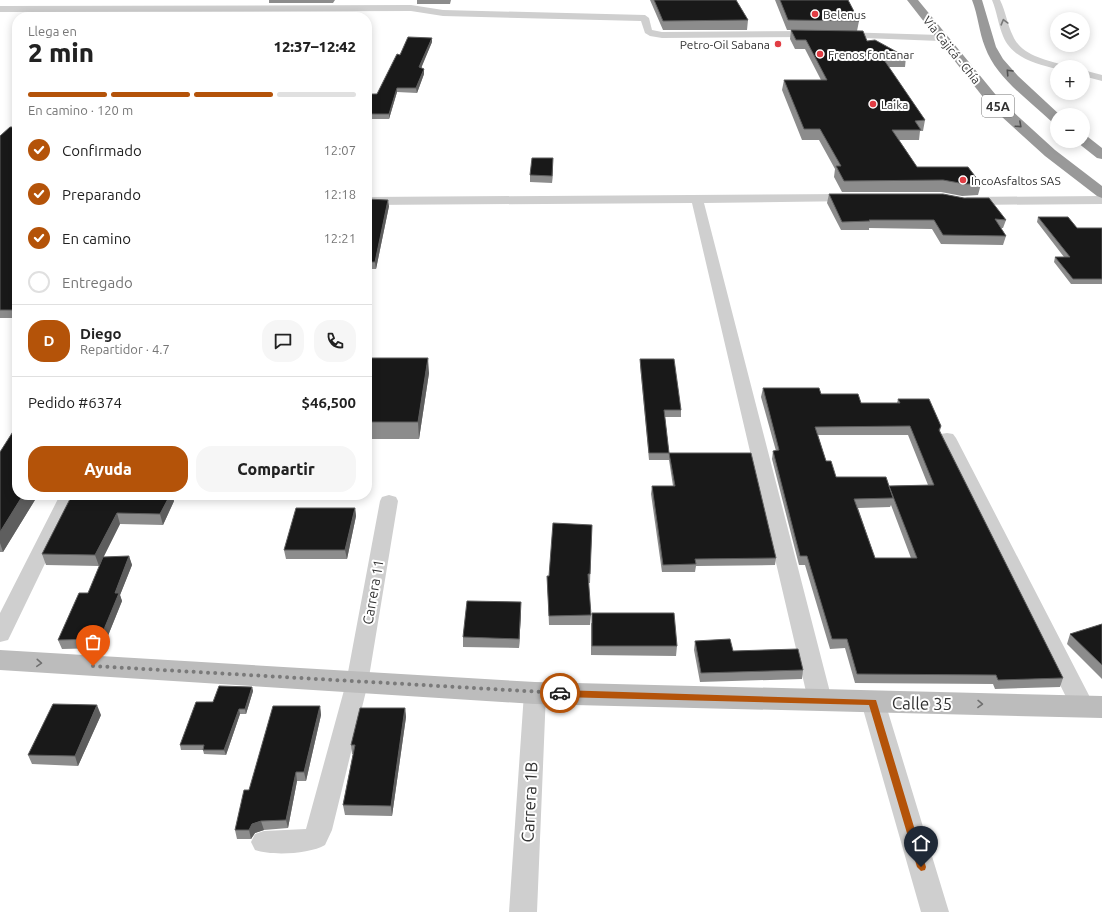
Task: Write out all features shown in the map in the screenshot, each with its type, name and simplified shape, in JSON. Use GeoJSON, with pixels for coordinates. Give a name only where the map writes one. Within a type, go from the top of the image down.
{"type":"FeatureCollection","features":[{"type":"Feature","properties":{"kind":"highway","name":"Vía Cajicá - Chía"},"geometry":{"type":"LineString","coordinates":[[912,0],[940,38],[995,103],[1050,153],[1102,193]]}},
{"type":"Feature","properties":{"kind":"highway","name":"45A"},"geometry":{"type":"LineString","coordinates":[[977,0],[986,30],[987,40],[997,59],[1025,89],[1050,112]]}},
{"type":"Feature","properties":{"kind":"highway"},"geometry":{"type":"LineString","coordinates":[[975,24],[986,30]]}},
{"type":"Feature","properties":{"kind":"highway"},"geometry":{"type":"LineString","coordinates":[[954,34],[962,46],[956,57]]}},
{"type":"Feature","properties":{"kind":"highway"},"geometry":{"type":"LineString","coordinates":[[1090,146],[1102,155]]}},
{"type":"Feature","properties":{"kind":"street"},"geometry":{"type":"LineString","coordinates":[[119,8],[128,0]]}},
{"type":"Feature","properties":{"kind":"street"},"geometry":{"type":"LineString","coordinates":[[222,8],[228,0]]}},
{"type":"Feature","properties":{"kind":"street"},"geometry":{"type":"LineString","coordinates":[[996,0],[1008,38],[1013,47],[1035,59],[1050,64]]}},
{"type":"Feature","properties":{"kind":"street"},"geometry":{"type":"LineString","coordinates":[[0,9],[222,8],[337,4],[412,8],[443,13],[645,18],[648,31],[662,35],[829,34],[940,38]]}},
{"type":"Feature","properties":{"kind":"street"},"geometry":{"type":"LineString","coordinates":[[1090,76],[1102,78]]}},
{"type":"Feature","properties":{"kind":"street"},"geometry":{"type":"LineString","coordinates":[[372,201],[865,198]]}},
{"type":"Feature","properties":{"kind":"street"},"geometry":{"type":"LineString","coordinates":[[697,199],[820,700]]}},
{"type":"Feature","properties":{"kind":"street"},"geometry":{"type":"LineString","coordinates":[[955,200],[1102,200]]}},
{"type":"Feature","properties":{"kind":"street"},"geometry":{"type":"LineString","coordinates":[[947,438],[1092,707]]}},
{"type":"Feature","properties":{"kind":"street"},"geometry":{"type":"LineString","coordinates":[[0,634],[67,500]]}},
{"type":"Feature","properties":{"kind":"street","name":"Carrera 11"},"geometry":{"type":"LineString","coordinates":[[264,842],[311,840],[316,837],[357,683],[389,501]]}},
{"type":"Feature","properties":{"kind":"street","name":"Calle 35"},"geometry":{"type":"LineString","coordinates":[[0,660],[535,693],[1092,707]]}},
{"type":"Feature","properties":{"kind":"street","name":"Carrera 1B"},"geometry":{"type":"LineString","coordinates":[[523,912],[535,693]]}},
{"type":"Feature","properties":{"kind":"street"},"geometry":{"type":"LineString","coordinates":[[873,702],[934,912]]}},
{"type":"Feature","properties":{"kind":"street"},"geometry":{"type":"LineString","coordinates":[[518,912],[523,912]]}},
{"type":"Feature","properties":{"kind":"building"},"geometry":{"type":"Polygon","coordinates":[[[654,0],[736,0],[748,20],[663,21],[654,0]]]}},
{"type":"Feature","properties":{"kind":"building","name":"Belenus"},"geometry":{"type":"Polygon","coordinates":[[[780,0],[848,0],[859,21],[788,20],[780,0]]]}},
{"type":"Feature","properties":{"kind":"building"},"geometry":{"type":"Polygon","coordinates":[[[791,30],[863,31],[867,41],[875,40],[906,57],[882,57],[925,120],[915,121],[921,130],[892,130],[917,167],[968,167],[981,184],[965,184],[943,180],[844,181],[836,166],[841,166],[820,129],[804,129],[784,80],[827,80],[806,40],[796,40],[791,30]]]}},
{"type":"Feature","properties":{"kind":"building"},"geometry":{"type":"Polygon","coordinates":[[[408,37],[432,38],[419,67],[424,69],[416,88],[397,88],[389,114],[372,114],[372,94],[377,94],[397,54],[400,55],[408,37]]]}},
{"type":"Feature","properties":{"kind":"building"},"geometry":{"type":"Polygon","coordinates":[[[12,127],[12,310],[0,310],[0,136],[12,127]]]}},
{"type":"Feature","properties":{"kind":"building"},"geometry":{"type":"Polygon","coordinates":[[[532,158],[553,158],[552,176],[530,175],[532,158]]]}},
{"type":"Feature","properties":{"kind":"building"},"geometry":{"type":"Polygon","coordinates":[[[829,194],[943,194],[964,198],[989,198],[1006,220],[995,219],[1006,236],[943,235],[934,220],[869,220],[870,221],[842,222],[829,194]]]}},
{"type":"Feature","properties":{"kind":"building"},"geometry":{"type":"Polygon","coordinates":[[[372,199],[388,200],[375,262],[372,262],[372,199]]]}},
{"type":"Feature","properties":{"kind":"building"},"geometry":{"type":"Polygon","coordinates":[[[1038,217],[1068,217],[1077,228],[1102,228],[1102,279],[1073,279],[1055,257],[1070,257],[1038,217]]]}},
{"type":"Feature","properties":{"kind":"building"},"geometry":{"type":"Polygon","coordinates":[[[372,358],[428,358],[418,422],[372,422],[372,358]]]}},
{"type":"Feature","properties":{"kind":"building"},"geometry":{"type":"Polygon","coordinates":[[[640,359],[674,359],[681,410],[664,410],[669,453],[649,453],[640,359]]]}},
{"type":"Feature","properties":{"kind":"building"},"geometry":{"type":"Polygon","coordinates":[[[763,388],[819,388],[821,394],[858,394],[861,403],[900,403],[898,399],[929,399],[941,426],[939,430],[1063,678],[998,680],[996,675],[857,674],[847,639],[832,639],[807,556],[800,556],[773,451],[779,450],[763,388]],[[910,426],[815,427],[826,461],[831,461],[836,477],[886,477],[889,486],[934,485],[910,426]],[[889,486],[893,498],[854,499],[875,558],[917,558],[889,486]]]}},
{"type":"Feature","properties":{"kind":"building"},"geometry":{"type":"Polygon","coordinates":[[[12,433],[12,500],[20,500],[0,532],[0,452],[12,433]]]}},
{"type":"Feature","properties":{"kind":"building"},"geometry":{"type":"Polygon","coordinates":[[[669,453],[751,453],[776,558],[695,559],[696,564],[663,565],[652,486],[675,486],[669,453]]]}},
{"type":"Feature","properties":{"kind":"building"},"geometry":{"type":"Polygon","coordinates":[[[69,500],[167,500],[160,514],[117,513],[95,555],[42,554],[69,500]]]}},
{"type":"Feature","properties":{"kind":"building"},"geometry":{"type":"Polygon","coordinates":[[[296,508],[355,508],[345,550],[284,550],[296,508]]]}},
{"type":"Feature","properties":{"kind":"building"},"geometry":{"type":"Polygon","coordinates":[[[553,523],[592,525],[590,574],[588,574],[591,615],[549,616],[547,576],[549,576],[553,523]]]}},
{"type":"Feature","properties":{"kind":"building"},"geometry":{"type":"Polygon","coordinates":[[[129,556],[115,593],[119,593],[100,639],[58,640],[79,593],[88,593],[103,557],[129,556]]]}},
{"type":"Feature","properties":{"kind":"building"},"geometry":{"type":"Polygon","coordinates":[[[467,601],[521,602],[519,639],[463,637],[467,601]]]}},
{"type":"Feature","properties":{"kind":"building"},"geometry":{"type":"Polygon","coordinates":[[[592,613],[674,613],[677,646],[592,646],[592,613]]]}},
{"type":"Feature","properties":{"kind":"building"},"geometry":{"type":"Polygon","coordinates":[[[1102,624],[1102,665],[1070,634],[1102,624]]]}},
{"type":"Feature","properties":{"kind":"building"},"geometry":{"type":"Polygon","coordinates":[[[730,639],[733,651],[798,649],[803,670],[701,673],[695,641],[730,639]]]}},
{"type":"Feature","properties":{"kind":"building"},"geometry":{"type":"Polygon","coordinates":[[[219,686],[252,687],[245,709],[239,709],[224,750],[203,750],[204,745],[180,745],[196,702],[213,702],[219,686]]]}},
{"type":"Feature","properties":{"kind":"building"},"geometry":{"type":"Polygon","coordinates":[[[53,704],[97,705],[75,756],[28,755],[53,704]]]}},
{"type":"Feature","properties":{"kind":"building"},"geometry":{"type":"Polygon","coordinates":[[[273,706],[320,706],[304,772],[296,772],[286,820],[261,821],[252,824],[249,830],[235,830],[244,790],[249,790],[273,706]]]}},
{"type":"Feature","properties":{"kind":"building"},"geometry":{"type":"Polygon","coordinates":[[[360,708],[405,708],[391,806],[343,805],[355,745],[351,745],[360,708]]]}},
{"type":"Feature","properties":{"kind":"way so far"},"geometry":{"type":"LineString","coordinates":[[93,666],[357,683],[535,693],[560,693]]}},
{"type":"Feature","properties":{"kind":"place","name":"Belenus"},"geometry":{"type":"Point","coordinates":[815,14]}},
{"type":"Feature","properties":{"kind":"place","name":"Petro-Oil Sabana"},"geometry":{"type":"Point","coordinates":[778,44]}},
{"type":"Feature","properties":{"kind":"place","name":"Frenos fontanar"},"geometry":{"type":"Point","coordinates":[820,54]}},
{"type":"Feature","properties":{"kind":"place","name":"Laika"},"geometry":{"type":"Point","coordinates":[873,104]}},
{"type":"Feature","properties":{"kind":"place","name":"IncoAsfaltos SAS"},"geometry":{"type":"Point","coordinates":[963,180]}},
{"type":"Feature","properties":{"kind":"route"},"geometry":{"type":"LineString","coordinates":[[560,693],[720,699],[873,702],[921,867]]}}]}
